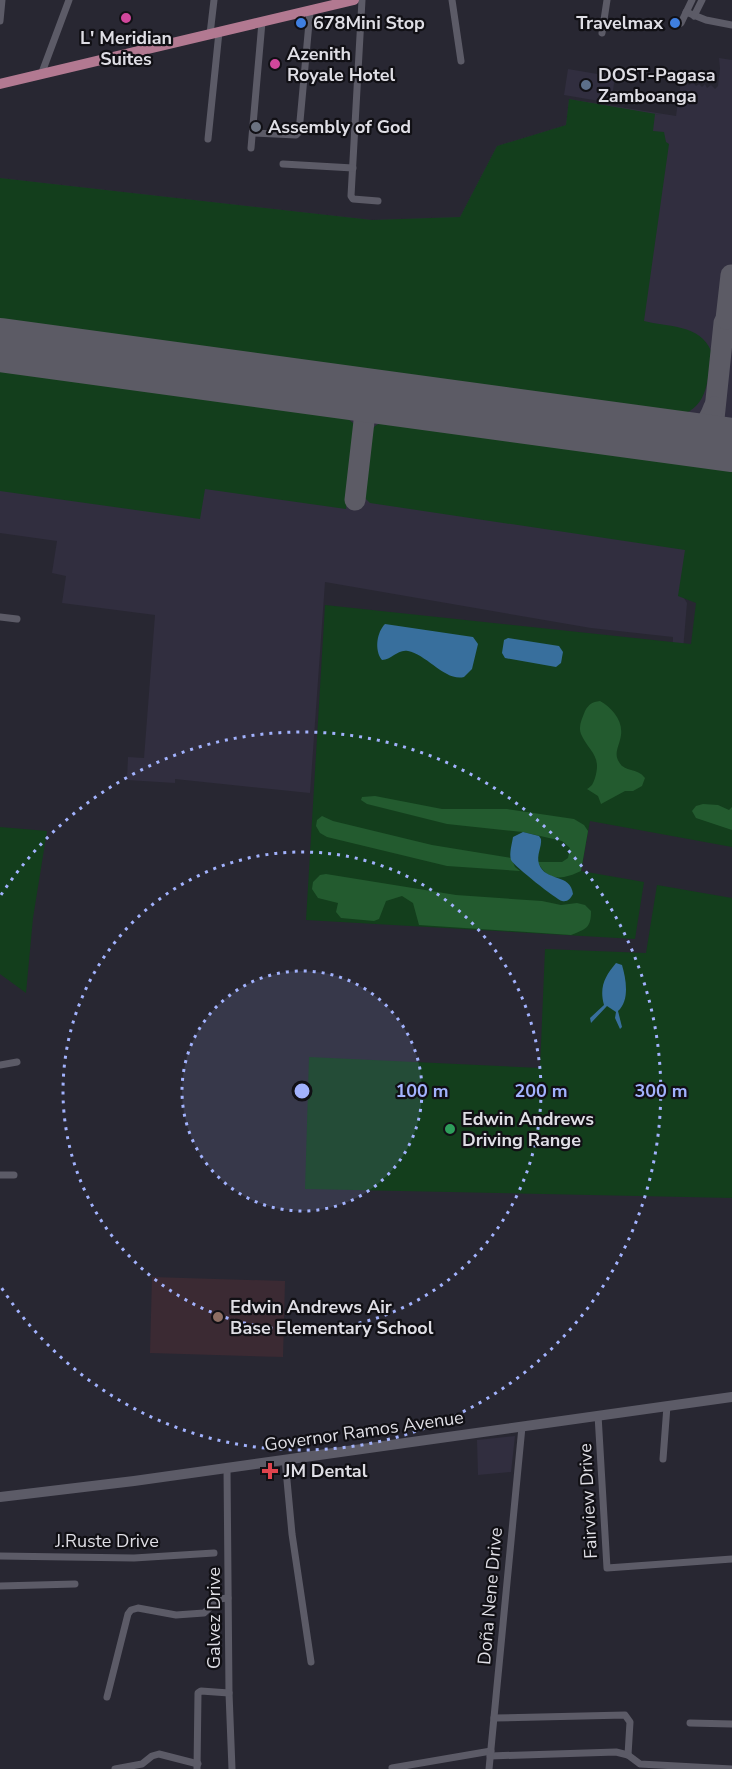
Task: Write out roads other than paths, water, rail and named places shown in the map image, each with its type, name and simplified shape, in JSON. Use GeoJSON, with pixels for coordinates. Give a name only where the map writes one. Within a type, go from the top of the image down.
{"type":"FeatureCollection","features":[{"type":"Feature","properties":{"kind":"main road"},"geometry":{"type":"LineString","coordinates":[[0,84],[354,0]]}},
{"type":"Feature","properties":{"kind":"main road","name":"Governor Ramos Avenue"},"geometry":{"type":"LineString","coordinates":[[0,1497],[732,1397]]}},
{"type":"Feature","properties":{"kind":"street"},"geometry":{"type":"LineString","coordinates":[[0,21],[2,0]]}},
{"type":"Feature","properties":{"kind":"street"},"geometry":{"type":"LineString","coordinates":[[41,75],[69,0]]}},
{"type":"Feature","properties":{"kind":"street"},"geometry":{"type":"LineString","coordinates":[[208,139],[215,33],[214,0]]}},
{"type":"Feature","properties":{"kind":"street"},"geometry":{"type":"LineString","coordinates":[[362,0],[351,198],[378,201]]}},
{"type":"Feature","properties":{"kind":"street"},"geometry":{"type":"LineString","coordinates":[[452,0],[461,61]]}},
{"type":"Feature","properties":{"kind":"street"},"geometry":{"type":"LineString","coordinates":[[602,33],[607,0]]}},
{"type":"Feature","properties":{"kind":"street"},"geometry":{"type":"LineString","coordinates":[[681,23],[692,0]]}},
{"type":"Feature","properties":{"kind":"street"},"geometry":{"type":"LineString","coordinates":[[694,16],[702,0]]}},
{"type":"Feature","properties":{"kind":"street"},"geometry":{"type":"LineString","coordinates":[[253,133],[296,135],[300,132],[310,12]]}},
{"type":"Feature","properties":{"kind":"street"},"geometry":{"type":"LineString","coordinates":[[686,12],[732,25]]}},
{"type":"Feature","properties":{"kind":"street"},"geometry":{"type":"LineString","coordinates":[[251,148],[262,22]]}},
{"type":"Feature","properties":{"kind":"street"},"geometry":{"type":"LineString","coordinates":[[283,164],[353,168]]}},
{"type":"Feature","properties":{"kind":"street"},"geometry":{"type":"LineString","coordinates":[[0,617],[17,619]]}},
{"type":"Feature","properties":{"kind":"street"},"geometry":{"type":"LineString","coordinates":[[0,1065],[17,1062]]}},
{"type":"Feature","properties":{"kind":"street"},"geometry":{"type":"LineString","coordinates":[[0,1175],[14,1175]]}},
{"type":"Feature","properties":{"kind":"street"},"geometry":{"type":"LineString","coordinates":[[663,1459],[667,1406]]}},
{"type":"Feature","properties":{"kind":"street","name":"Fairview Drive"},"geometry":{"type":"LineString","coordinates":[[598,1415],[607,1568],[732,1559]]}},
{"type":"Feature","properties":{"kind":"street","name":"Doña Nene Drive"},"geometry":{"type":"LineString","coordinates":[[489,1769],[522,1426]]}},
{"type":"Feature","properties":{"kind":"street"},"geometry":{"type":"LineString","coordinates":[[285,1459],[292,1534],[311,1662]]}},
{"type":"Feature","properties":{"kind":"street","name":"Galvez Drive"},"geometry":{"type":"LineString","coordinates":[[227,1467],[232,1769]]}},
{"type":"Feature","properties":{"kind":"street","name":"J.Ruste Drive"},"geometry":{"type":"LineString","coordinates":[[0,1556],[134,1558],[214,1553]]}},
{"type":"Feature","properties":{"kind":"street"},"geometry":{"type":"LineString","coordinates":[[0,1586],[75,1584]]}},
{"type":"Feature","properties":{"kind":"street"},"geometry":{"type":"LineString","coordinates":[[107,1697],[128,1614],[131,1610],[138,1608],[176,1614],[204,1613],[219,1599],[228,1598]]}},
{"type":"Feature","properties":{"kind":"street"},"geometry":{"type":"LineString","coordinates":[[115,1769],[142,1764],[152,1756],[159,1754],[198,1766],[198,1693],[201,1691],[229,1693]]}},
{"type":"Feature","properties":{"kind":"street"},"geometry":{"type":"LineString","coordinates":[[494,1718],[625,1715],[630,1722],[628,1755]]}},
{"type":"Feature","properties":{"kind":"street"},"geometry":{"type":"LineString","coordinates":[[690,1723],[732,1724]]}},
{"type":"Feature","properties":{"kind":"street"},"geometry":{"type":"LineString","coordinates":[[392,1768],[490,1754],[616,1752],[628,1755],[639,1766],[732,1768]]}},
{"type":"Feature","properties":{"kind":"water"},"geometry":{"type":"Polygon","coordinates":[[[385,624],[473,637],[478,644],[472,669],[464,677],[457,677],[443,672],[422,657],[408,651],[382,660],[378,651],[378,641],[385,624]]]}},
{"type":"Feature","properties":{"kind":"water"},"geometry":{"type":"Polygon","coordinates":[[[508,638],[559,646],[563,652],[561,663],[556,667],[505,658],[502,653],[504,640],[508,638]]]}},
{"type":"Feature","properties":{"kind":"water"},"geometry":{"type":"Polygon","coordinates":[[[523,832],[539,836],[541,842],[539,864],[542,870],[568,883],[573,894],[569,900],[562,901],[552,895],[511,860],[513,837],[523,832]]]}},
{"type":"Feature","properties":{"kind":"water"},"geometry":{"type":"Polygon","coordinates":[[[616,963],[622,965],[626,983],[626,995],[618,1011],[622,1027],[620,1029],[615,1018],[616,1012],[607,1006],[591,1023],[590,1018],[604,1005],[602,993],[604,982],[616,963]]]}},
{"type":"Feature","properties":{"kind":"place","name":"L' Meridian Suites"},"geometry":{"type":"Point","coordinates":[126,18]}},
{"type":"Feature","properties":{"kind":"place","name":"678Mini Stop"},"geometry":{"type":"Point","coordinates":[301,23]}},
{"type":"Feature","properties":{"kind":"place","name":"Travelmax"},"geometry":{"type":"Point","coordinates":[675,23]}},
{"type":"Feature","properties":{"kind":"place","name":"Azenith Royale Hotel"},"geometry":{"type":"Point","coordinates":[275,64]}},
{"type":"Feature","properties":{"kind":"place","name":"DOST-Pagasa Zamboanga"},"geometry":{"type":"Point","coordinates":[586,85]}},
{"type":"Feature","properties":{"kind":"place","name":"Assembly of God"},"geometry":{"type":"Point","coordinates":[256,127]}},
{"type":"Feature","properties":{"kind":"place","name":"Edwin Andrews Driving Range"},"geometry":{"type":"Point","coordinates":[450,1129]}},
{"type":"Feature","properties":{"kind":"place","name":"Edwin Andrews Air Base Elementary School"},"geometry":{"type":"Point","coordinates":[218,1317]}},
{"type":"Feature","properties":{"kind":"place","name":"JM Dental"},"geometry":{"type":"Point","coordinates":[270,1471]}}]}
